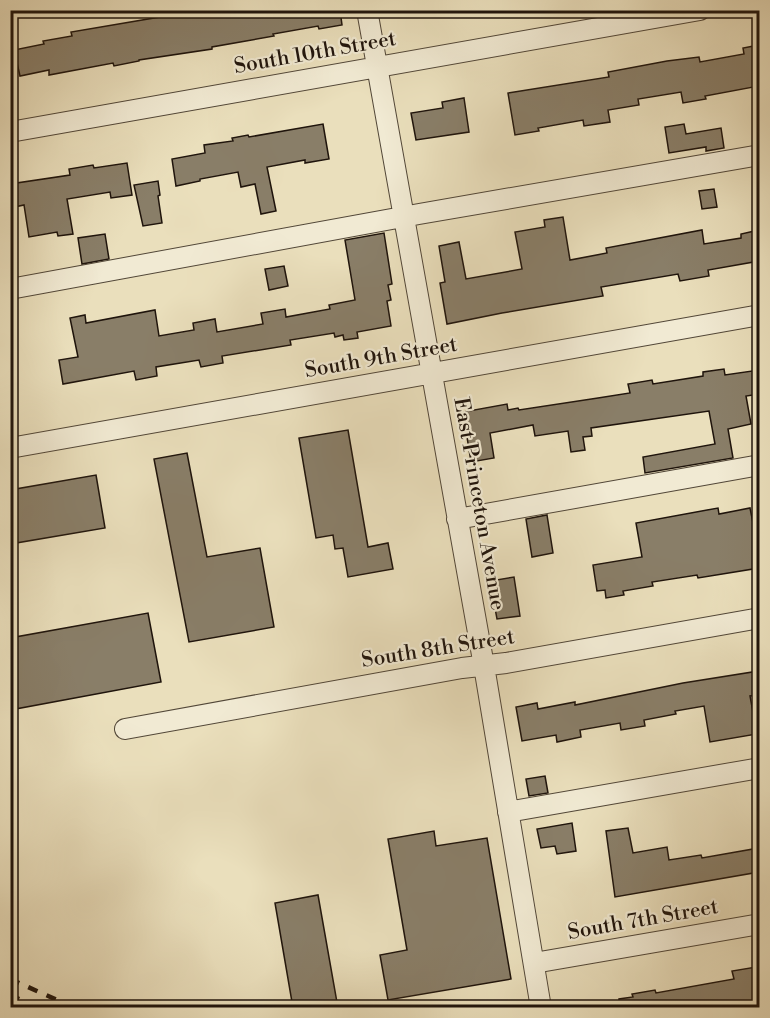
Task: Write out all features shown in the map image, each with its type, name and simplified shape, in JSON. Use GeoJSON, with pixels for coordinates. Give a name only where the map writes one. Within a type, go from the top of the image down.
{"type":"FeatureCollection","features":[{"type":"Feature","properties":{"kind":"street","name":"East Princeton Avenue"},"geometry":{"type":"LineString","coordinates":[[367,10],[430,374],[484,666],[541,1008]]}},
{"type":"Feature","properties":{"kind":"street","name":"South 10th Street"},"geometry":{"type":"LineString","coordinates":[[10,132],[700,10]]}},
{"type":"Feature","properties":{"kind":"street"},"geometry":{"type":"LineString","coordinates":[[10,289],[759,155]]}},
{"type":"Feature","properties":{"kind":"street","name":"South 9th Street"},"geometry":{"type":"LineString","coordinates":[[10,448],[759,315]]}},
{"type":"Feature","properties":{"kind":"street"},"geometry":{"type":"LineString","coordinates":[[457,519],[759,465]]}},
{"type":"Feature","properties":{"kind":"street","name":"South 8th Street"},"geometry":{"type":"LineString","coordinates":[[125,729],[462,668],[759,618]]}},
{"type":"Feature","properties":{"kind":"street"},"geometry":{"type":"LineString","coordinates":[[508,813],[759,768]]}},
{"type":"Feature","properties":{"kind":"street","name":"South 7th Street"},"geometry":{"type":"LineString","coordinates":[[534,963],[759,924]]}},
{"type":"Feature","properties":{"kind":"building"},"geometry":{"type":"Polygon","coordinates":[[[210,10],[340,10],[342,25],[319,29],[318,26],[273,34],[274,36],[212,47],[212,49],[114,66],[113,63],[49,75],[49,70],[20,76],[14,50],[44,44],[43,41],[72,36],[71,32],[210,10]]]}},
{"type":"Feature","properties":{"kind":"building"},"geometry":{"type":"Polygon","coordinates":[[[759,45],[759,86],[705,96],[706,99],[683,103],[681,92],[638,99],[639,105],[608,110],[610,122],[584,126],[583,120],[538,128],[539,131],[515,135],[508,93],[609,77],[608,72],[667,61],[699,57],[700,62],[744,54],[743,48],[759,45]]]}},
{"type":"Feature","properties":{"kind":"building"},"geometry":{"type":"Polygon","coordinates":[[[464,98],[469,132],[416,140],[411,113],[443,108],[442,102],[464,98]]]}},
{"type":"Feature","properties":{"kind":"building"},"geometry":{"type":"Polygon","coordinates":[[[323,124],[329,159],[305,163],[305,160],[267,167],[276,211],[261,214],[255,184],[241,187],[238,172],[176,186],[172,159],[205,153],[204,145],[233,141],[232,138],[248,135],[249,137],[323,124]]]}},
{"type":"Feature","properties":{"kind":"building"},"geometry":{"type":"Polygon","coordinates":[[[684,124],[686,134],[721,128],[724,148],[706,151],[706,147],[669,153],[665,127],[684,124]]]}},
{"type":"Feature","properties":{"kind":"building"},"geometry":{"type":"Polygon","coordinates":[[[127,163],[132,195],[111,198],[110,192],[67,199],[73,234],[58,236],[57,232],[29,237],[24,205],[10,208],[10,184],[70,175],[69,169],[127,163]]]}},
{"type":"Feature","properties":{"kind":"building"},"geometry":{"type":"Polygon","coordinates":[[[158,181],[162,223],[143,226],[134,185],[158,181]]]}},
{"type":"Feature","properties":{"kind":"building"},"geometry":{"type":"Polygon","coordinates":[[[714,189],[717,207],[702,209],[699,191],[714,189]]]}},
{"type":"Feature","properties":{"kind":"building"},"geometry":{"type":"Polygon","coordinates":[[[563,217],[570,260],[607,253],[606,248],[702,230],[704,244],[741,238],[741,234],[759,230],[759,261],[708,270],[709,276],[680,281],[678,274],[601,287],[603,296],[447,324],[440,283],[445,282],[439,246],[459,242],[466,279],[522,269],[515,232],[545,227],[544,220],[563,217]]]}},
{"type":"Feature","properties":{"kind":"building"},"geometry":{"type":"Polygon","coordinates":[[[384,233],[392,284],[388,285],[391,300],[387,301],[391,326],[357,332],[358,338],[344,340],[343,335],[335,337],[334,333],[290,340],[291,345],[222,356],[223,363],[201,367],[199,360],[156,367],[157,376],[136,380],[134,371],[63,384],[59,360],[78,357],[70,318],[85,315],[86,323],[155,310],[159,336],[194,330],[193,323],[215,319],[217,332],[263,324],[261,313],[285,309],[286,317],[330,309],[329,305],[355,300],[345,240],[384,233]]]}},
{"type":"Feature","properties":{"kind":"building"},"geometry":{"type":"Polygon","coordinates":[[[105,234],[109,259],[82,264],[78,238],[105,234]]]}},
{"type":"Feature","properties":{"kind":"building"},"geometry":{"type":"Polygon","coordinates":[[[284,266],[288,286],[269,290],[265,269],[284,266]]]}},
{"type":"Feature","properties":{"kind":"building"},"geometry":{"type":"Polygon","coordinates":[[[724,369],[725,375],[759,370],[759,394],[746,396],[751,424],[728,429],[733,458],[645,473],[643,457],[715,444],[709,411],[591,428],[592,436],[583,437],[585,450],[571,452],[568,431],[535,436],[533,425],[490,433],[494,458],[471,462],[463,412],[507,404],[508,410],[518,408],[519,410],[630,393],[628,384],[652,380],[653,384],[703,376],[703,372],[724,369]]]}},
{"type":"Feature","properties":{"kind":"building"},"geometry":{"type":"Polygon","coordinates":[[[348,430],[368,547],[388,543],[393,569],[348,577],[343,548],[335,549],[333,535],[316,538],[299,438],[348,430]]]}},
{"type":"Feature","properties":{"kind":"building"},"geometry":{"type":"Polygon","coordinates":[[[187,453],[207,557],[260,548],[274,627],[189,642],[154,459],[187,453]]]}},
{"type":"Feature","properties":{"kind":"building"},"geometry":{"type":"Polygon","coordinates":[[[96,475],[105,528],[10,544],[10,490],[96,475]]]}},
{"type":"Feature","properties":{"kind":"building"},"geometry":{"type":"Polygon","coordinates":[[[718,508],[719,514],[750,508],[756,538],[759,538],[759,568],[698,578],[697,575],[652,582],[653,586],[623,591],[624,595],[606,598],[605,590],[597,591],[593,565],[642,557],[636,523],[718,508]]]}},
{"type":"Feature","properties":{"kind":"building"},"geometry":{"type":"Polygon","coordinates":[[[547,515],[553,553],[532,557],[526,519],[547,515]]]}},
{"type":"Feature","properties":{"kind":"building"},"geometry":{"type":"Polygon","coordinates":[[[514,577],[520,616],[497,619],[490,581],[514,577]]]}},
{"type":"Feature","properties":{"kind":"building"},"geometry":{"type":"Polygon","coordinates":[[[148,613],[161,682],[10,710],[10,638],[148,613]]]}},
{"type":"Feature","properties":{"kind":"building"},"geometry":{"type":"Polygon","coordinates":[[[759,671],[759,695],[750,696],[757,734],[710,742],[704,706],[644,720],[645,726],[621,730],[620,723],[580,730],[581,737],[557,742],[556,735],[522,741],[516,707],[537,703],[538,709],[575,702],[575,705],[683,683],[759,671]]]}},
{"type":"Feature","properties":{"kind":"building"},"geometry":{"type":"Polygon","coordinates":[[[545,776],[548,793],[529,796],[526,779],[545,776]]]}},
{"type":"Feature","properties":{"kind":"building"},"geometry":{"type":"Polygon","coordinates":[[[572,823],[576,851],[557,854],[555,846],[541,848],[537,829],[572,823]]]}},
{"type":"Feature","properties":{"kind":"building"},"geometry":{"type":"Polygon","coordinates":[[[628,828],[633,853],[667,847],[669,860],[701,855],[702,858],[759,848],[759,872],[615,897],[606,831],[628,828]]]}},
{"type":"Feature","properties":{"kind":"building"},"geometry":{"type":"Polygon","coordinates":[[[434,831],[436,846],[487,838],[511,979],[388,1000],[380,955],[407,950],[388,839],[434,831]]]}},
{"type":"Feature","properties":{"kind":"building"},"geometry":{"type":"Polygon","coordinates":[[[318,895],[338,1008],[293,1008],[275,903],[318,895]]]}},
{"type":"Feature","properties":{"kind":"building"},"geometry":{"type":"Polygon","coordinates":[[[756,967],[759,999],[750,1001],[752,1008],[619,1008],[619,999],[633,997],[632,994],[655,990],[656,993],[734,979],[732,971],[756,967]]]}},
{"type":"Feature","properties":{"kind":"railway"},"geometry":{"type":"LineString","coordinates":[[10,979],[75,1008]]}},
{"type":"Feature","properties":{"kind":"railway"},"geometry":{"type":"LineString","coordinates":[[10,995],[39,1008]]}}]}
